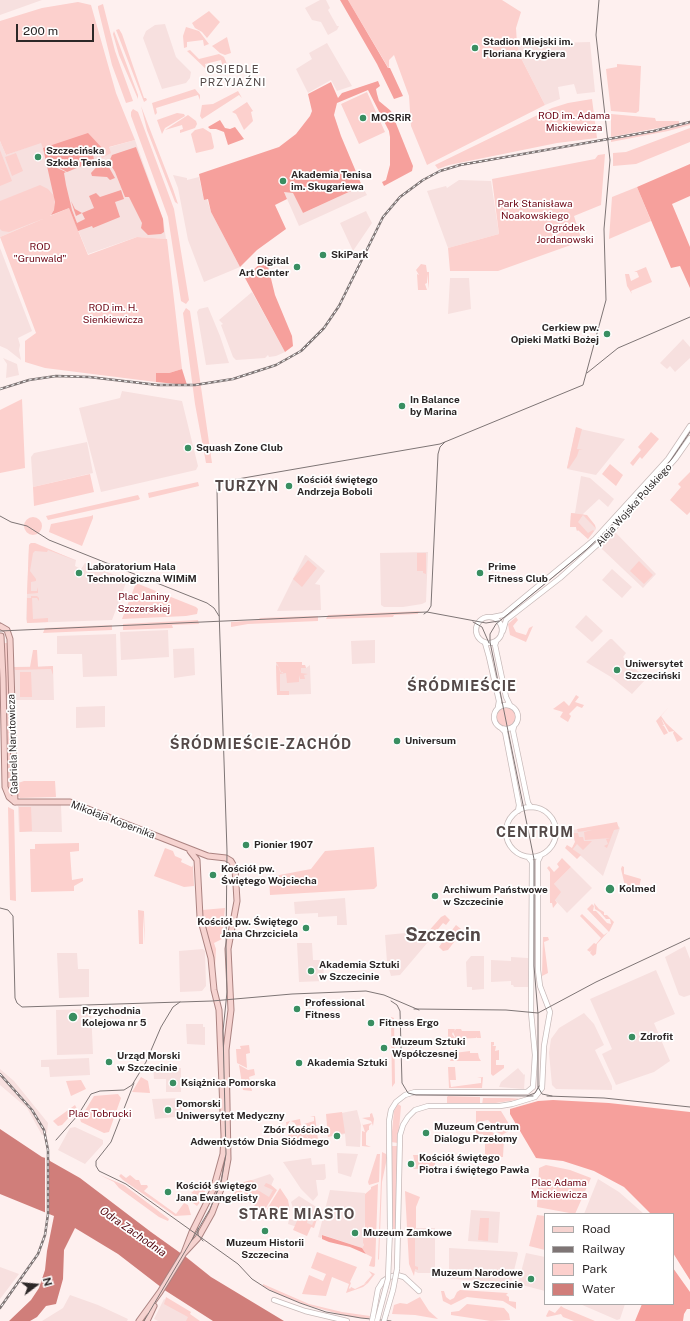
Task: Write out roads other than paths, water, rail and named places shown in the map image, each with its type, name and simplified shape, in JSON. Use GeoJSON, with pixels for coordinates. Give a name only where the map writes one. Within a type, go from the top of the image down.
{"type":"FeatureCollection","features":[{"type":"Feature","properties":{"kind":"main road","name":"Aleja Wojska Polskiego"},"geometry":{"type":"LineString","coordinates":[[493,617],[501,616],[590,543],[626,506],[672,454],[690,426]]}},
{"type":"Feature","properties":{"kind":"main road","name":"Aleja Wojska Polskiego"},"geometry":{"type":"LineString","coordinates":[[503,631],[506,620],[560,578],[608,535],[672,463],[690,438]]}},
{"type":"Feature","properties":{"kind":"main road"},"geometry":{"type":"LineString","coordinates":[[501,728],[507,729],[514,726],[518,722],[518,716],[516,710],[510,705],[506,697],[495,645],[501,637],[503,631],[500,622],[493,617],[483,618],[477,625],[476,634],[484,643],[490,657],[499,702],[494,719],[496,724],[505,732],[519,805],[518,811]]}},
{"type":"Feature","properties":{"kind":"main road","name":"Gabriela Narutowicza"},"geometry":{"type":"LineString","coordinates":[[0,626],[6,629],[10,636],[15,802]]}},
{"type":"Feature","properties":{"kind":"main road","name":"Gabriela Narutowicza"},"geometry":{"type":"LineString","coordinates":[[1,636],[5,787],[9,797],[15,802]]}},
{"type":"Feature","properties":{"kind":"main road"},"geometry":{"type":"LineString","coordinates":[[484,643],[491,644],[497,642]]}},
{"type":"Feature","properties":{"kind":"main road"},"geometry":{"type":"LineString","coordinates":[[498,707],[504,704],[510,705]]}},
{"type":"Feature","properties":{"kind":"main road"},"geometry":{"type":"LineString","coordinates":[[514,726],[513,730],[528,803],[531,807]]}},
{"type":"Feature","properties":{"kind":"main road","name":"Mikołaja Kopernika"},"geometry":{"type":"LineString","coordinates":[[15,802],[70,802],[210,857],[226,858],[234,867],[236,875],[237,900],[228,948],[230,1004],[226,1050],[229,1149],[227,1166],[219,1196],[212,1213],[190,1243]]}},
{"type":"Feature","properties":{"kind":"main road"},"geometry":{"type":"LineString","coordinates":[[377,1321],[384,1300],[389,1274],[389,1121],[395,1103],[405,1095],[418,1092],[527,1092],[532,1090],[535,1082],[535,1055],[531,1019],[532,861],[528,857],[515,852],[507,839],[507,823],[518,811],[531,807],[543,810],[552,819],[556,833],[551,846],[541,855],[538,861],[539,982],[550,1008],[544,1045],[543,1083],[540,1092],[525,1101],[497,1106],[428,1106],[412,1113],[402,1127],[396,1269],[391,1298],[384,1321]]}},
{"type":"Feature","properties":{"kind":"main road"},"geometry":{"type":"LineString","coordinates":[[139,1321],[161,1290],[190,1243],[213,1190],[222,1162],[224,1138],[218,1005],[215,994],[211,958],[199,911],[197,860],[194,854],[186,848]]}},
{"type":"Feature","properties":{"kind":"main road"},"geometry":{"type":"LineString","coordinates":[[528,857],[541,855]]}},
{"type":"Feature","properties":{"kind":"main road"},"geometry":{"type":"LineString","coordinates":[[372,1321],[376,1295],[380,1285],[387,1278],[400,1275],[408,1280],[419,1291]]}},
{"type":"Feature","properties":{"kind":"main road"},"geometry":{"type":"LineString","coordinates":[[147,1321],[161,1290]]}},
{"type":"Feature","properties":{"kind":"main road"},"geometry":{"type":"LineString","coordinates":[[274,1300],[305,1311],[347,1321]]}},
{"type":"Feature","properties":{"kind":"water","name":"Odra Zachodnia"},"geometry":{"type":"Polygon","coordinates":[[[0,1129],[42,1157],[49,1159],[80,1178],[211,1277],[284,1321],[213,1321],[166,1291],[118,1254],[75,1228],[64,1250],[63,1279],[56,1304],[46,1306],[37,1317],[30,1321],[9,1321],[31,1300],[39,1288],[45,1270],[54,1216],[0,1194],[0,1129]]]}},
{"type":"Feature","properties":{"kind":"tram line"},"geometry":{"type":"LineString","coordinates":[[144,1321],[210,1209],[221,1183],[226,1154],[223,1031],[227,992],[227,851],[219,610],[217,489],[226,481],[440,444],[583,385],[606,300],[604,229],[610,160],[596,35],[599,0]]}},
{"type":"Feature","properties":{"kind":"tram line"},"geometry":{"type":"LineString","coordinates":[[587,373],[618,348],[690,317]]}},
{"type":"Feature","properties":{"kind":"tram line"},"geometry":{"type":"LineString","coordinates":[[552,1096],[542,1094],[538,1087],[538,1014],[534,966],[534,859],[490,642],[490,634],[496,624],[586,550],[612,525],[671,460],[690,432]]}},
{"type":"Feature","properties":{"kind":"tram line"},"geometry":{"type":"LineString","coordinates":[[424,614],[431,606],[438,454],[440,447],[445,442]]}},
{"type":"Feature","properties":{"kind":"tram line"},"geometry":{"type":"LineString","coordinates":[[0,516],[11,522],[27,526],[49,540],[207,603],[214,608],[219,616]]}},
{"type":"Feature","properties":{"kind":"tram line"},"geometry":{"type":"LineString","coordinates":[[0,631],[427,612],[486,623],[499,621]]}},
{"type":"Feature","properties":{"kind":"tram line"},"geometry":{"type":"LineString","coordinates":[[473,622],[482,627],[489,643]]}},
{"type":"Feature","properties":{"kind":"tram line"},"geometry":{"type":"LineString","coordinates":[[0,908],[8,910],[13,916],[15,998],[17,1003],[22,1007],[212,1001],[292,994],[366,991],[384,995],[419,1010]]}},
{"type":"Feature","properties":{"kind":"tram line"},"geometry":{"type":"LineString","coordinates":[[414,1009],[506,1010],[538,1013],[596,982],[690,938]]}},
{"type":"Feature","properties":{"kind":"tram line"},"geometry":{"type":"LineString","coordinates":[[391,1001],[397,1005],[400,1011],[402,1083],[408,1093],[416,1095],[533,1096]]}},
{"type":"Feature","properties":{"kind":"tram line"},"geometry":{"type":"LineString","coordinates":[[56,1140],[78,1115],[91,1094],[100,1091],[124,1090],[132,1085],[146,1062],[161,1027],[173,1007],[180,1002]]}},
{"type":"Feature","properties":{"kind":"tram line"},"geometry":{"type":"LineString","coordinates":[[134,1083],[111,1142],[96,1161],[96,1166],[99,1171],[126,1184],[238,1264],[252,1279],[269,1290],[326,1312],[391,1321]]}},
{"type":"Feature","properties":{"kind":"tram line"},"geometry":{"type":"LineString","coordinates":[[527,1096],[535,1093],[539,1086]]}},
{"type":"Feature","properties":{"kind":"tram line"},"geometry":{"type":"LineString","coordinates":[[547,1096],[604,1098],[690,1107]]}},
{"type":"Feature","properties":{"kind":"tram line"},"geometry":{"type":"LineString","coordinates":[[198,1228],[198,1235],[203,1241]]}},
{"type":"Feature","properties":{"kind":"railway"},"geometry":{"type":"LineString","coordinates":[[0,389],[29,380],[56,376],[89,377],[158,385],[195,385],[233,379],[276,365],[301,351],[324,328],[339,306],[383,217],[400,197],[423,180],[440,171],[460,165],[654,131],[690,122]]}},
{"type":"Feature","properties":{"kind":"railway"},"geometry":{"type":"LineString","coordinates":[[0,1074],[32,1110],[44,1130],[48,1150],[48,1214],[45,1235],[38,1254],[0,1308]]}},
{"type":"Feature","properties":{"kind":"place","name":"Stadion Miejski im. Floriana Krygiera"},"geometry":{"type":"Point","coordinates":[475,48]}},
{"type":"Feature","properties":{"kind":"place","name":"MOSRiR"},"geometry":{"type":"Point","coordinates":[363,118]}},
{"type":"Feature","properties":{"kind":"place","name":"Szczecińska Szkoła Tenisa"},"geometry":{"type":"Point","coordinates":[38,157]}},
{"type":"Feature","properties":{"kind":"place","name":"Akademia Tenisa im. Skugariewa"},"geometry":{"type":"Point","coordinates":[283,181]}},
{"type":"Feature","properties":{"kind":"place","name":"SkiPark"},"geometry":{"type":"Point","coordinates":[323,255]}},
{"type":"Feature","properties":{"kind":"place","name":"Digital Art Center"},"geometry":{"type":"Point","coordinates":[297,267]}},
{"type":"Feature","properties":{"kind":"place","name":"Cerkiew pw. Opieki Matki Bożej"},"geometry":{"type":"Point","coordinates":[607,334]}},
{"type":"Feature","properties":{"kind":"place","name":"In Balance by Marina"},"geometry":{"type":"Point","coordinates":[402,406]}},
{"type":"Feature","properties":{"kind":"place","name":"Squash Zone Club"},"geometry":{"type":"Point","coordinates":[188,448]}},
{"type":"Feature","properties":{"kind":"place","name":"Kościół świętego Andrzeja Boboli"},"geometry":{"type":"Point","coordinates":[289,486]}},
{"type":"Feature","properties":{"kind":"place","name":"Laboratorium Hala Technologiczna WIMiM"},"geometry":{"type":"Point","coordinates":[79,573]}},
{"type":"Feature","properties":{"kind":"place","name":"Prime Fitness Club"},"geometry":{"type":"Point","coordinates":[480,573]}},
{"type":"Feature","properties":{"kind":"place","name":"Uniwersytet Szczeciński"},"geometry":{"type":"Point","coordinates":[617,670]}},
{"type":"Feature","properties":{"kind":"place","name":"Universum"},"geometry":{"type":"Point","coordinates":[397,741]}},
{"type":"Feature","properties":{"kind":"place","name":"Pionier 1907"},"geometry":{"type":"Point","coordinates":[246,845]}},
{"type":"Feature","properties":{"kind":"place","name":"Kościół pw. Świętego Wojciecha"},"geometry":{"type":"Point","coordinates":[213,875]}},
{"type":"Feature","properties":{"kind":"place","name":"Kolmed"},"geometry":{"type":"Point","coordinates":[610,889]}},
{"type":"Feature","properties":{"kind":"place","name":"Archiwum Państwowe w Szczecinie"},"geometry":{"type":"Point","coordinates":[435,896]}},
{"type":"Feature","properties":{"kind":"place","name":"Kościół pw. Świętego Jana Chrzciciela"},"geometry":{"type":"Point","coordinates":[306,928]}},
{"type":"Feature","properties":{"kind":"place","name":"Akademia Sztuki w Szczecinie"},"geometry":{"type":"Point","coordinates":[311,971]}},
{"type":"Feature","properties":{"kind":"place","name":"Professional Fitness"},"geometry":{"type":"Point","coordinates":[297,1009]}},
{"type":"Feature","properties":{"kind":"place","name":"Przychodnia Kolejowa nr 5"},"geometry":{"type":"Point","coordinates":[73,1017]}},
{"type":"Feature","properties":{"kind":"place","name":"Fitness Ergo"},"geometry":{"type":"Point","coordinates":[371,1023]}},
{"type":"Feature","properties":{"kind":"place","name":"Zdrofit"},"geometry":{"type":"Point","coordinates":[632,1037]}},
{"type":"Feature","properties":{"kind":"place","name":"Muzeum Sztuki Współczesnej"},"geometry":{"type":"Point","coordinates":[384,1048]}},
{"type":"Feature","properties":{"kind":"place","name":"Urząd Morski w Szczecinie"},"geometry":{"type":"Point","coordinates":[109,1062]}},
{"type":"Feature","properties":{"kind":"place","name":"Akademia Sztuki"},"geometry":{"type":"Point","coordinates":[299,1063]}},
{"type":"Feature","properties":{"kind":"place","name":"Książnica Pomorska"},"geometry":{"type":"Point","coordinates":[173,1083]}},
{"type":"Feature","properties":{"kind":"place","name":"Pomorski Uniwersytet Medyczny"},"geometry":{"type":"Point","coordinates":[168,1110]}},
{"type":"Feature","properties":{"kind":"place","name":"Muzeum Centrum Dialogu Przełomy"},"geometry":{"type":"Point","coordinates":[426,1133]}},
{"type":"Feature","properties":{"kind":"place","name":"Zbór Kościoła Adwentystów Dnia Siódmego"},"geometry":{"type":"Point","coordinates":[337,1136]}},
{"type":"Feature","properties":{"kind":"place","name":"Kościół świętego Piotra i świętego Pawła"},"geometry":{"type":"Point","coordinates":[411,1164]}},
{"type":"Feature","properties":{"kind":"place","name":"Kościół świętego Jana Ewangelisty"},"geometry":{"type":"Point","coordinates":[168,1192]}},
{"type":"Feature","properties":{"kind":"place","name":"Muzeum Historii Szczecina"},"geometry":{"type":"Point","coordinates":[265,1231]}},
{"type":"Feature","properties":{"kind":"place","name":"Muzeum Zamkowe"},"geometry":{"type":"Point","coordinates":[355,1233]}},
{"type":"Feature","properties":{"kind":"place","name":"Muzeum Narodowe w Szczecinie"},"geometry":{"type":"Point","coordinates":[531,1279]}},
{"type":"Feature","properties":{"kind":"district","name":"OSIEDLE PRZYJAŹNI"},"geometry":{"type":"Point","coordinates":[233,76]}},
{"type":"Feature","properties":{"kind":"district","name":"TURZYN"},"geometry":{"type":"Point","coordinates":[247,487]}},
{"type":"Feature","properties":{"kind":"district","name":"ŚRÓDMIEŚCIE"},"geometry":{"type":"Point","coordinates":[462,687]}},
{"type":"Feature","properties":{"kind":"district","name":"ŚRÓDMIEŚCIE-ZACHÓD"},"geometry":{"type":"Point","coordinates":[261,745]}},
{"type":"Feature","properties":{"kind":"district","name":"CENTRUM"},"geometry":{"type":"Point","coordinates":[535,833]}},
{"type":"Feature","properties":{"kind":"district","name":"Szczecin"},"geometry":{"type":"Point","coordinates":[443,935]}},
{"type":"Feature","properties":{"kind":"district","name":"STARE MIASTO"},"geometry":{"type":"Point","coordinates":[297,1215]}},
{"type":"Feature","properties":{"kind":"park label","name":"ROD im. Adama Mickiewicza"},"geometry":{"type":"Point","coordinates":[574,122]}},
{"type":"Feature","properties":{"kind":"park label","name":"Park Stanisława Noakowskiego"},"geometry":{"type":"Point","coordinates":[535,210]}},
{"type":"Feature","properties":{"kind":"park label","name":"Ogródek Jordanowski"},"geometry":{"type":"Point","coordinates":[565,234]}},
{"type":"Feature","properties":{"kind":"park label","name":"ROD \"Grunwald\""},"geometry":{"type":"Point","coordinates":[40,252]}},
{"type":"Feature","properties":{"kind":"park label","name":"ROD im. H. Sienkiewicza"},"geometry":{"type":"Point","coordinates":[113,314]}},
{"type":"Feature","properties":{"kind":"park label","name":"Plac Janiny Szczerskiej"},"geometry":{"type":"Point","coordinates":[144,602]}},
{"type":"Feature","properties":{"kind":"park label","name":"Plac Tobrucki"},"geometry":{"type":"Point","coordinates":[100,1114]}},
{"type":"Feature","properties":{"kind":"park label","name":"Plac Adama Mickiewicza"},"geometry":{"type":"Point","coordinates":[559,1188]}}]}
